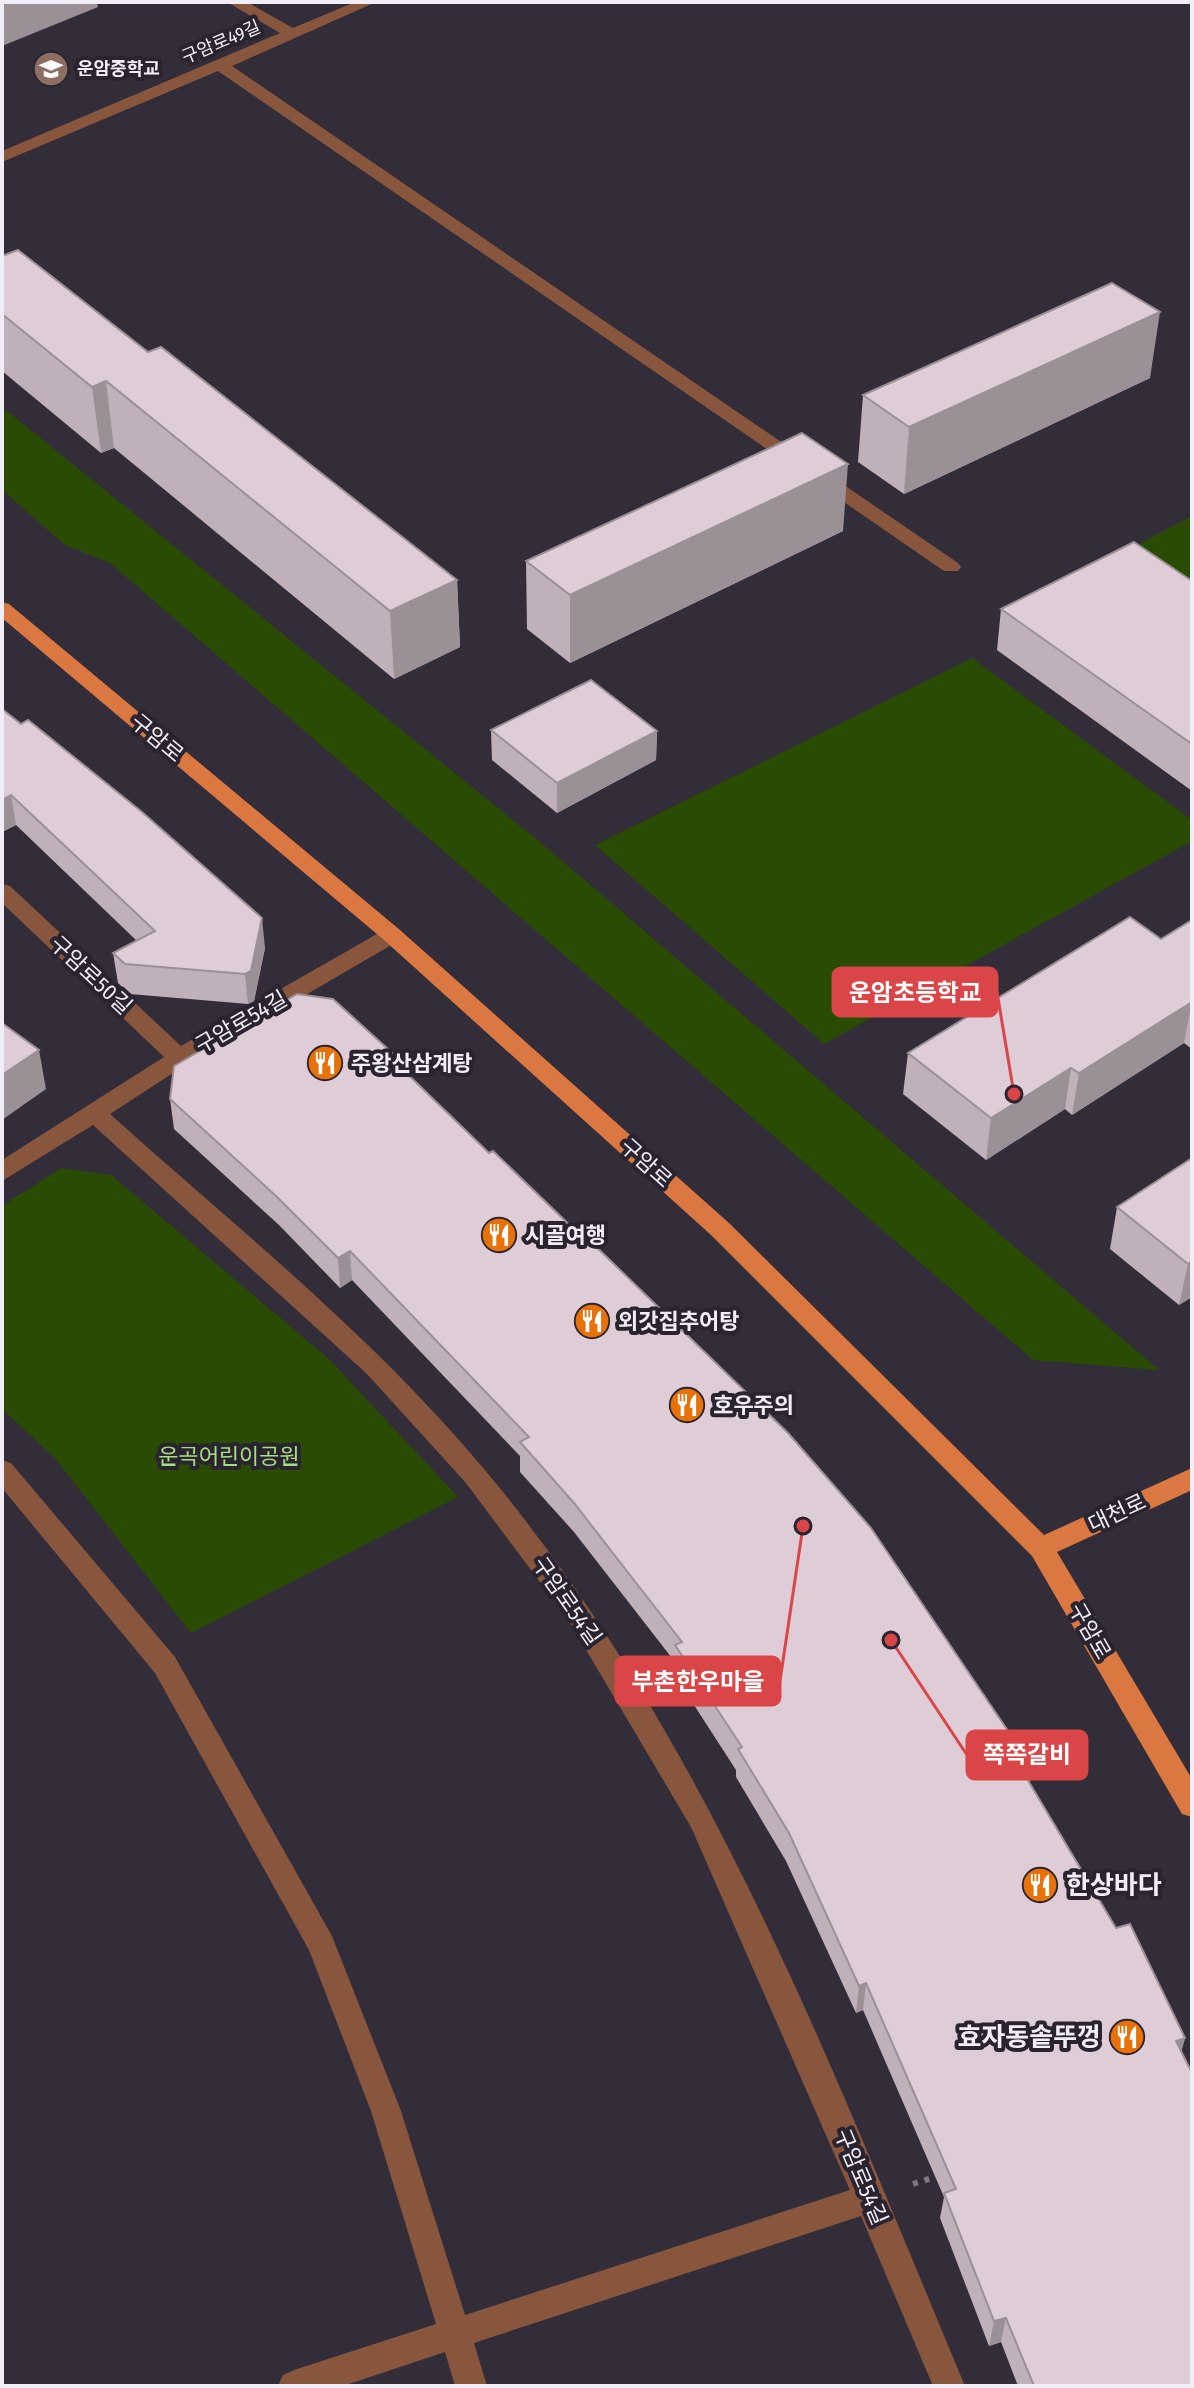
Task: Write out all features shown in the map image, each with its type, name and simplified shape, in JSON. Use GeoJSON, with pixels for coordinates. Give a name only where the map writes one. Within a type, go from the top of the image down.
{"type":"FeatureCollection","features":[{"type":"Feature","properties":{"kind":"main road","name":"구암로"},"geometry":{"type":"LineString","coordinates":[[2,608],[392,935],[720,1229],[1041,1548],[1192,1805]]}},
{"type":"Feature","properties":{"kind":"main road","name":"대천로"},"geometry":{"type":"LineString","coordinates":[[1041,1548],[1192,1478]]}},
{"type":"Feature","properties":{"kind":"street"},"geometry":{"type":"LineString","coordinates":[[235,2],[293,34]]}},
{"type":"Feature","properties":{"kind":"street","name":"구암로49길"},"geometry":{"type":"LineString","coordinates":[[2,157],[368,2]]}},
{"type":"Feature","properties":{"kind":"street"},"geometry":{"type":"LineString","coordinates":[[220,65],[951,567]]}},
{"type":"Feature","properties":{"kind":"street","name":"구암로50길"},"geometry":{"type":"LineString","coordinates":[[2,892],[179,1058]]}},
{"type":"Feature","properties":{"kind":"street","name":"구암로54길"},"geometry":{"type":"LineString","coordinates":[[2,1172],[179,1058],[392,935]]}},
{"type":"Feature","properties":{"kind":"street","name":"구암로54길"},"geometry":{"type":"LineString","coordinates":[[93,1112],[376,1367],[475,1476],[579,1613],[702,1820],[870,2198],[949,2386]]}},
{"type":"Feature","properties":{"kind":"street"},"geometry":{"type":"LineString","coordinates":[[2,1470],[165,1665],[322,1945],[386,2111],[471,2386]]}},
{"type":"Feature","properties":{"kind":"street"},"geometry":{"type":"LineString","coordinates":[[294,2386],[455,2336],[870,2198]]}},
{"type":"Feature","properties":{"kind":"path"},"geometry":{"type":"LineString","coordinates":[[870,2198],[943,2174]]}},
{"type":"Feature","properties":{"kind":"green space"},"geometry":{"type":"Polygon","coordinates":[[[2,407],[540,842],[1159,1370],[1033,1360],[110,563],[65,545],[2,490],[2,407]]]}},
{"type":"Feature","properties":{"kind":"green space"},"geometry":{"type":"Polygon","coordinates":[[[1192,516],[1192,583],[1135,546],[1192,516]]]}},
{"type":"Feature","properties":{"kind":"green space"},"geometry":{"type":"Polygon","coordinates":[[[972,658],[1192,820],[1192,841],[824,1044],[595,845],[972,658]]]}},
{"type":"Feature","properties":{"kind":"green space","name":"운곡어린이공원"},"geometry":{"type":"Polygon","coordinates":[[[61,1168],[111,1175],[329,1359],[458,1497],[191,1633],[55,1458],[2,1409],[2,1206],[61,1168]]]}},
{"type":"Feature","properties":{"kind":"building"},"geometry":{"type":"Polygon","coordinates":[[[18,250],[148,352],[161,347],[457,580],[390,611],[106,381],[92,387],[2,314],[2,256],[18,250]]]}},
{"type":"Feature","properties":{"kind":"building"},"geometry":{"type":"Polygon","coordinates":[[[1112,283],[1160,312],[909,427],[863,395],[1112,283]]]}},
{"type":"Feature","properties":{"kind":"building"},"geometry":{"type":"Polygon","coordinates":[[[802,433],[848,464],[570,595],[526,561],[802,433]]]}},
{"type":"Feature","properties":{"kind":"building"},"geometry":{"type":"Polygon","coordinates":[[[1134,542],[1192,581],[1192,744],[1001,609],[1134,542]]]}},
{"type":"Feature","properties":{"kind":"building"},"geometry":{"type":"Polygon","coordinates":[[[591,680],[657,731],[557,783],[491,730],[591,680]]]}},
{"type":"Feature","properties":{"kind":"building"},"geometry":{"type":"Polygon","coordinates":[[[2,709],[21,724],[28,720],[142,812],[262,918],[251,971],[245,974],[125,964],[113,953],[155,931],[11,795],[2,800],[2,709]]]}},
{"type":"Feature","properties":{"kind":"building"},"geometry":{"type":"Polygon","coordinates":[[[1130,917],[1161,939],[1192,920],[1192,1002],[1079,1073],[1071,1068],[991,1118],[908,1053],[1130,917]]]}},
{"type":"Feature","properties":{"kind":"building"},"geometry":{"type":"Polygon","coordinates":[[[297,994],[333,999],[401,1061],[396,1063],[489,1153],[493,1151],[581,1236],[584,1235],[788,1433],[871,1528],[1033,1768],[1023,1772],[1116,1928],[1130,1924],[1185,2038],[1176,2041],[1192,2073],[1192,2386],[1034,2386],[1006,2318],[994,2321],[944,2193],[956,2189],[866,1983],[859,1986],[789,1833],[738,1749],[742,1747],[675,1645],[682,1642],[574,1503],[520,1442],[529,1437],[350,1251],[338,1258],[276,1196],[170,1099],[174,1066],[297,994]]]}},
{"type":"Feature","properties":{"kind":"building"},"geometry":{"type":"Polygon","coordinates":[[[2,1023],[39,1050],[2,1075],[2,1023]]]}},
{"type":"Feature","properties":{"kind":"building"},"geometry":{"type":"Polygon","coordinates":[[[1192,1158],[1192,1261],[1188,1264],[1117,1207],[1192,1158]]]}},
{"type":"Feature","properties":{"kind":"place","name":"운암중학교"},"geometry":{"type":"Point","coordinates":[51,69]}},
{"type":"Feature","properties":{"kind":"place","name":"주왕산삼계탕"},"geometry":{"type":"Point","coordinates":[325,1063]}},
{"type":"Feature","properties":{"kind":"place","name":"운암초등학교"},"geometry":{"type":"Point","coordinates":[1014,1094]}},
{"type":"Feature","properties":{"kind":"place","name":"시골여행"},"geometry":{"type":"Point","coordinates":[499,1235]}},
{"type":"Feature","properties":{"kind":"place","name":"외갓집추어탕"},"geometry":{"type":"Point","coordinates":[592,1321]}},
{"type":"Feature","properties":{"kind":"place","name":"호우주의"},"geometry":{"type":"Point","coordinates":[687,1405]}},
{"type":"Feature","properties":{"kind":"place","name":"부촌한우마을"},"geometry":{"type":"Point","coordinates":[803,1526]}},
{"type":"Feature","properties":{"kind":"place","name":"쪽쪽갈비"},"geometry":{"type":"Point","coordinates":[891,1640]}},
{"type":"Feature","properties":{"kind":"place","name":"한상바다"},"geometry":{"type":"Point","coordinates":[1040,1885]}},
{"type":"Feature","properties":{"kind":"place","name":"효자동솥뚜껑"},"geometry":{"type":"Point","coordinates":[1127,2037]}}]}
